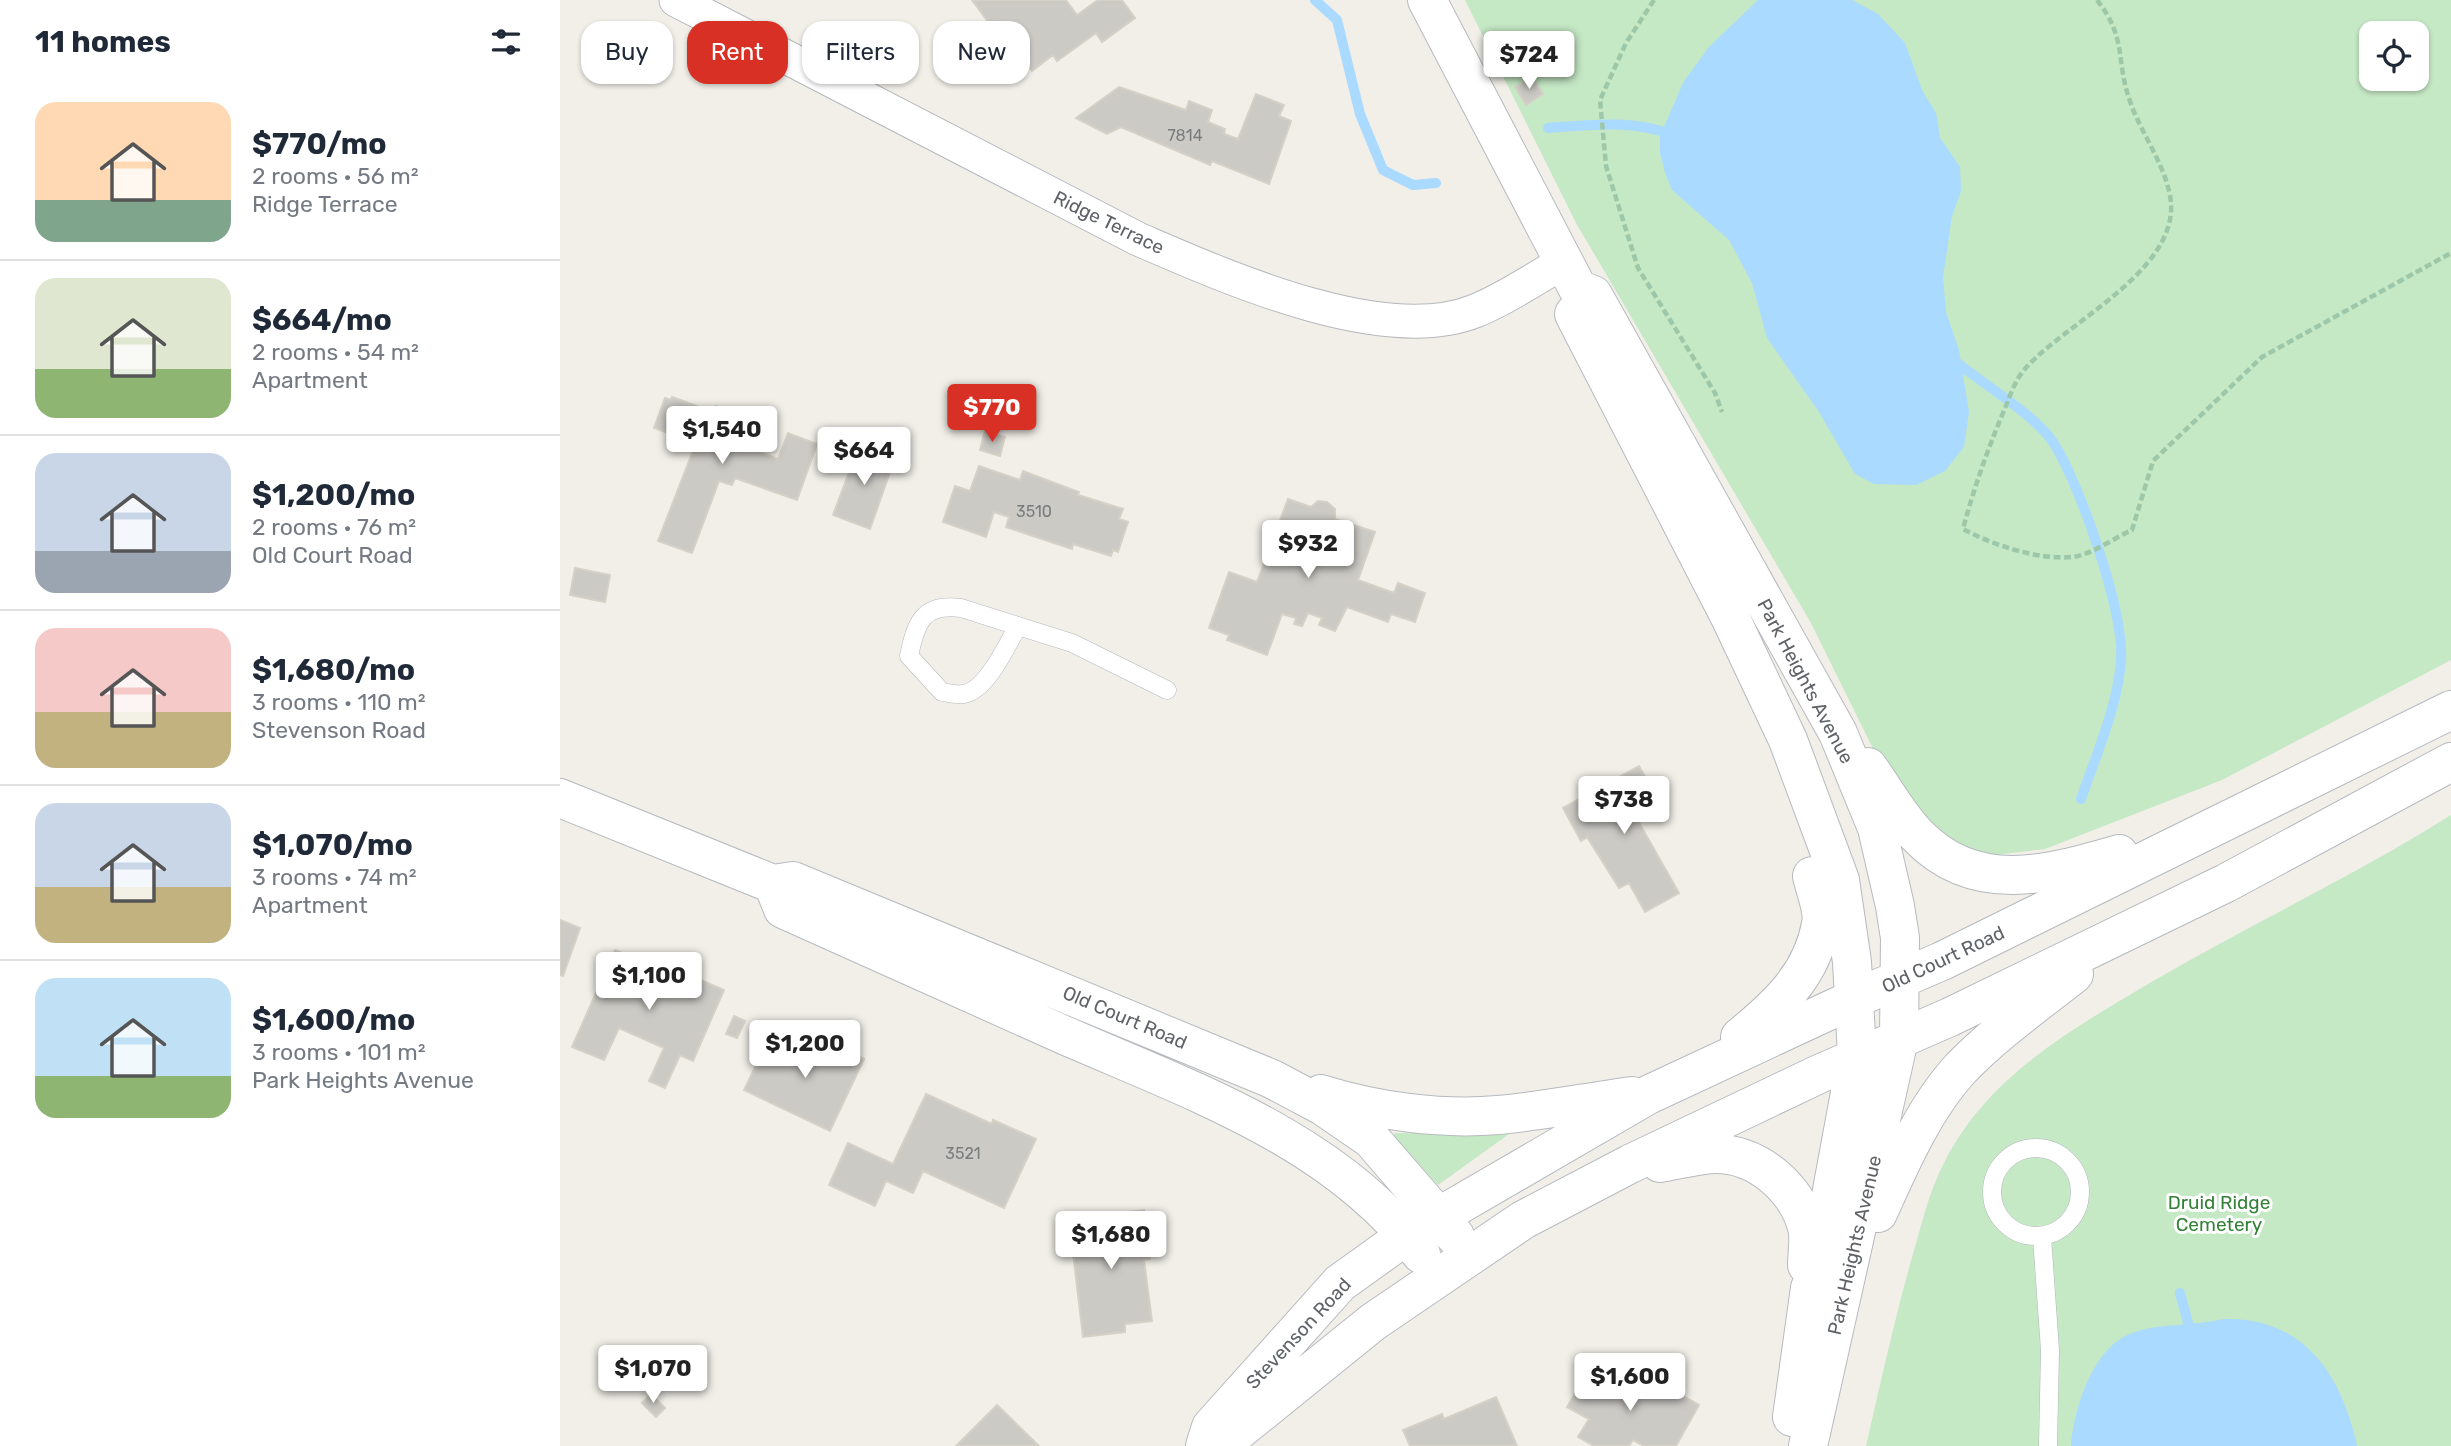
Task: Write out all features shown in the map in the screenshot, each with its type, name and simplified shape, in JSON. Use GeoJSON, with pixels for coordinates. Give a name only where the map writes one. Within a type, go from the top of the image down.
{"type":"FeatureCollection","features":[{"type":"Feature","properties":{"kind":"main road","name":"Park Heights Avenue"},"geometry":{"type":"LineString","coordinates":[[1427,0],[1571,275],[1592,295],[1838,733],[1877,828],[1900,938],[1899,1038],[1828,1287],[1788,1446]]}},
{"type":"Feature","properties":{"kind":"main road","name":"Park Heights Avenue"},"geometry":{"type":"LineString","coordinates":[[1571,275],[1571,307],[1730,617],[1803,780],[1840,880],[1856,998],[1857,1055],[1816,1277],[1828,1287]]}},
{"type":"Feature","properties":{"kind":"main road","name":"Old Court Road"},"geometry":{"type":"LineString","coordinates":[[1407,1235],[1648,1096],[1899,980],[2451,710]]}},
{"type":"Feature","properties":{"kind":"main road"},"geometry":{"type":"LineString","coordinates":[[1838,733],[1850,742],[1918,836],[1945,857],[1976,871],[2006,876],[2052,874],[2184,836],[2192,838]]}},
{"type":"Feature","properties":{"kind":"main road"},"geometry":{"type":"LineString","coordinates":[[1439,1278],[1523,1220],[1630,1164],[2226,883],[2451,762]]}},
{"type":"Feature","properties":{"kind":"main road"},"geometry":{"type":"LineString","coordinates":[[1701,1071],[1780,1004],[1801,980],[1822,922],[1794,799],[1803,780]]}},
{"type":"Feature","properties":{"kind":"main road","name":"Old Court Road"},"geometry":{"type":"LineString","coordinates":[[560,798],[773,884],[793,881],[1272,1079],[1323,1106],[1371,1139],[1440,1216],[1471,1257]]}},
{"type":"Feature","properties":{"kind":"main road","name":"Old Court Road"},"geometry":{"type":"LineString","coordinates":[[773,884],[783,909],[1249,1117],[1326,1165],[1379,1207],[1407,1235],[1439,1278]]}},
{"type":"Feature","properties":{"kind":"main road"},"geometry":{"type":"LineString","coordinates":[[1630,1164],[1641,1166],[1716,1154],[1746,1160],[1775,1175],[1795,1201],[1808,1228],[1806,1276],[1828,1287],[1927,1117],[1960,1070],[1990,1041],[2130,929]]}},
{"type":"Feature","properties":{"kind":"main road"},"geometry":{"type":"LineString","coordinates":[[1272,1079],[1378,1108],[1440,1114],[1496,1115],[1648,1096]]}},
{"type":"Feature","properties":{"kind":"main road","name":"Stevenson Road"},"geometry":{"type":"LineString","coordinates":[[1205,1446],[1211,1427],[1340,1283],[1407,1235]]}},
{"type":"Feature","properties":{"kind":"main road","name":"Stevenson Road"},"geometry":{"type":"LineString","coordinates":[[1212,1446],[1227,1440],[1373,1322],[1439,1278]]}},
{"type":"Feature","properties":{"kind":"main road","name":"Park Heights Avenue"},"geometry":{"type":"LineString","coordinates":[[1808,1446],[1828,1287]]}},
{"type":"Feature","properties":{"kind":"street","name":"Ridge Terrace"},"geometry":{"type":"LineString","coordinates":[[686,2],[1138,239],[1203,267],[1307,303],[1352,315],[1433,322],[1475,312],[1571,275]]}},
{"type":"Feature","properties":{"kind":"lane"},"geometry":{"type":"LineString","coordinates":[[1018,626],[995,666],[979,686],[965,694],[942,692],[909,656],[914,632],[924,614],[943,606],[961,608],[1072,643],[1167,690]]}},
{"type":"Feature","properties":{"kind":"lane"},"geometry":{"type":"LineString","coordinates":[[2030,1148],[2050,1150],[2067,1160],[2078,1177],[2080,1197],[2074,1216],[2060,1230],[2042,1237],[2022,1235],[2005,1224],[1993,1208],[1991,1188],[1997,1169],[2011,1155],[2030,1148]]}},
{"type":"Feature","properties":{"kind":"lane"},"geometry":{"type":"LineString","coordinates":[[2042,1237],[2050,1350],[2048,1446]]}},
{"type":"Feature","properties":{"kind":"path"},"geometry":{"type":"LineString","coordinates":[[1654,0],[1626,43],[1600,100],[1606,166],[1638,268],[1715,393],[1721,412]]}},
{"type":"Feature","properties":{"kind":"path"},"geometry":{"type":"LineString","coordinates":[[2096,0],[2119,35],[2126,91],[2163,175],[2171,203],[2164,237],[2152,258],[2127,283],[2025,370],[2015,386],[1979,470],[1963,529],[1987,542],[2046,555],[2077,556],[2132,530],[2153,461],[2262,356],[2451,253]]}},
{"type":"Feature","properties":{"kind":"green space"},"geometry":{"type":"Polygon","coordinates":[[[1465,0],[2451,0],[2451,660],[2222,780],[2045,849],[1996,855],[1955,847],[1887,777],[1811,623],[1576,223],[1465,0]]]}},
{"type":"Feature","properties":{"kind":"green space","name":"Druid Ridge Cemetery"},"geometry":{"type":"Polygon","coordinates":[[[2451,815],[2451,1446],[1866,1446],[1903,1291],[1931,1192],[1961,1133],[1983,1105],[2035,1057],[2094,1017],[2192,959],[2378,858],[2451,815]]]}},
{"type":"Feature","properties":{"kind":"green space"},"geometry":{"type":"Polygon","coordinates":[[[1395,1133],[1509,1134],[1438,1185],[1393,1136],[1395,1133]]]}},
{"type":"Feature","properties":{"kind":"water"},"geometry":{"type":"Polygon","coordinates":[[[1758,0],[1852,0],[1878,14],[1905,43],[1922,90],[1936,113],[1940,138],[1960,167],[1961,191],[1952,216],[1943,277],[1946,312],[1959,350],[1969,412],[1964,447],[1945,471],[1916,485],[1874,484],[1855,474],[1819,412],[1767,338],[1752,283],[1729,240],[1672,190],[1665,173],[1660,153],[1660,136],[1684,81],[1709,47],[1758,0]]]}},
{"type":"Feature","properties":{"kind":"water"},"geometry":{"type":"Polygon","coordinates":[[[2223,1319],[2251,1321],[2276,1328],[2297,1339],[2314,1355],[2341,1396],[2357,1446],[2071,1446],[2076,1414],[2088,1380],[2106,1351],[2118,1340],[2143,1330],[2223,1319]]]}},
{"type":"Feature","properties":{"kind":"building"},"geometry":{"type":"Polygon","coordinates":[[[972,0],[1066,0],[1077,15],[1098,0],[1122,0],[1135,18],[1102,42],[1096,33],[1057,61],[1053,55],[1032,71],[1030,21],[988,21],[972,0]]]}},
{"type":"Feature","properties":{"kind":"building"},"geometry":{"type":"Polygon","coordinates":[[[1532,77],[1543,94],[1526,105],[1515,87],[1532,77]]]}},
{"type":"Feature","properties":{"kind":"building"},"geometry":{"type":"Polygon","coordinates":[[[1119,87],[1186,110],[1189,101],[1212,110],[1208,122],[1225,129],[1224,134],[1238,139],[1256,94],[1284,105],[1279,116],[1291,121],[1269,184],[1212,161],[1210,165],[1121,127],[1107,134],[1076,118],[1119,87]]]}},
{"type":"Feature","properties":{"kind":"building"},"geometry":{"type":"Polygon","coordinates":[[[672,397],[713,412],[716,406],[744,416],[734,443],[778,459],[788,433],[817,444],[797,500],[735,478],[732,485],[719,481],[692,553],[658,541],[696,443],[654,428],[665,398],[671,400],[672,397]]]}},
{"type":"Feature","properties":{"kind":"building"},"geometry":{"type":"Polygon","coordinates":[[[985,431],[1005,437],[1000,456],[980,450],[985,431]]]}},
{"type":"Feature","properties":{"kind":"building"},"geometry":{"type":"Polygon","coordinates":[[[859,446],[895,458],[870,529],[833,515],[859,446]]]}},
{"type":"Feature","properties":{"kind":"building"},"geometry":{"type":"Polygon","coordinates":[[[979,466],[1020,480],[1023,471],[1079,492],[1078,495],[1123,509],[1119,519],[1128,522],[1118,552],[1113,550],[1111,556],[1073,544],[1072,549],[1006,527],[1009,517],[994,512],[986,537],[943,522],[955,486],[970,491],[979,466]]]}},
{"type":"Feature","properties":{"kind":"building"},"geometry":{"type":"Polygon","coordinates":[[[1288,499],[1311,507],[1318,501],[1327,502],[1335,509],[1335,519],[1375,532],[1358,580],[1394,593],[1398,583],[1425,593],[1415,622],[1391,614],[1388,622],[1347,607],[1335,631],[1319,625],[1322,618],[1308,613],[1302,626],[1294,624],[1296,618],[1282,614],[1267,655],[1227,640],[1229,635],[1209,628],[1229,572],[1257,582],[1288,499]]]}},
{"type":"Feature","properties":{"kind":"building"},"geometry":{"type":"Polygon","coordinates":[[[575,568],[610,575],[605,602],[570,595],[575,568]]]}},
{"type":"Feature","properties":{"kind":"building"},"geometry":{"type":"Polygon","coordinates":[[[1639,766],[1661,805],[1637,819],[1679,893],[1645,912],[1629,883],[1619,888],[1587,837],[1581,841],[1563,808],[1639,766]]]}},
{"type":"Feature","properties":{"kind":"building"},"geometry":{"type":"Polygon","coordinates":[[[560,920],[580,928],[563,976],[560,975],[560,920]]]}},
{"type":"Feature","properties":{"kind":"building"},"geometry":{"type":"Polygon","coordinates":[[[615,950],[677,977],[680,971],[724,990],[693,1061],[680,1055],[665,1088],[649,1081],[664,1048],[619,1028],[604,1060],[572,1047],[615,950]]]}},
{"type":"Feature","properties":{"kind":"building"},"geometry":{"type":"Polygon","coordinates":[[[734,1016],[745,1021],[737,1038],[726,1034],[734,1016]]]}},
{"type":"Feature","properties":{"kind":"building"},"geometry":{"type":"Polygon","coordinates":[[[777,1035],[821,1056],[828,1042],[864,1059],[830,1131],[744,1090],[761,1055],[766,1058],[777,1035]]]}},
{"type":"Feature","properties":{"kind":"building"},"geometry":{"type":"Polygon","coordinates":[[[926,1094],[992,1124],[993,1120],[1036,1139],[1004,1208],[923,1171],[913,1193],[886,1181],[875,1206],[829,1185],[848,1143],[893,1164],[926,1094]]]}},
{"type":"Feature","properties":{"kind":"building"},"geometry":{"type":"Polygon","coordinates":[[[1144,1210],[1150,1259],[1144,1260],[1152,1321],[1125,1324],[1125,1332],[1083,1337],[1069,1219],[1144,1210]]]}},
{"type":"Feature","properties":{"kind":"building"},"geometry":{"type":"Polygon","coordinates":[[[1587,1372],[1609,1384],[1617,1372],[1658,1395],[1663,1385],[1699,1405],[1676,1446],[1644,1446],[1633,1440],[1629,1446],[1594,1446],[1578,1437],[1589,1419],[1567,1407],[1587,1372]]]}},
{"type":"Feature","properties":{"kind":"building"},"geometry":{"type":"Polygon","coordinates":[[[651,1394],[665,1408],[656,1417],[642,1403],[651,1394]]]}},
{"type":"Feature","properties":{"kind":"building"},"geometry":{"type":"Polygon","coordinates":[[[1496,1397],[1517,1446],[1410,1446],[1403,1430],[1442,1414],[1444,1419],[1496,1397]]]}},
{"type":"Feature","properties":{"kind":"building"},"geometry":{"type":"Polygon","coordinates":[[[997,1405],[1039,1446],[956,1446],[997,1405]]]}},
{"type":"Feature","properties":{"kind":"waterway"},"geometry":{"type":"LineString","coordinates":[[1315,0],[1337,20],[1360,114],[1383,170],[1413,185],[1436,183]]}},
{"type":"Feature","properties":{"kind":"waterway"},"geometry":{"type":"LineString","coordinates":[[1548,128],[1626,125],[1672,135]]}},
{"type":"Feature","properties":{"kind":"waterway"},"geometry":{"type":"LineString","coordinates":[[1954,360],[2020,410],[2053,442],[2064,461],[2087,517],[2108,581],[2120,638],[2119,677],[2106,730],[2081,799]]}},
{"type":"Feature","properties":{"kind":"waterway"},"geometry":{"type":"LineString","coordinates":[[2180,1293],[2192,1338]]}}]}
